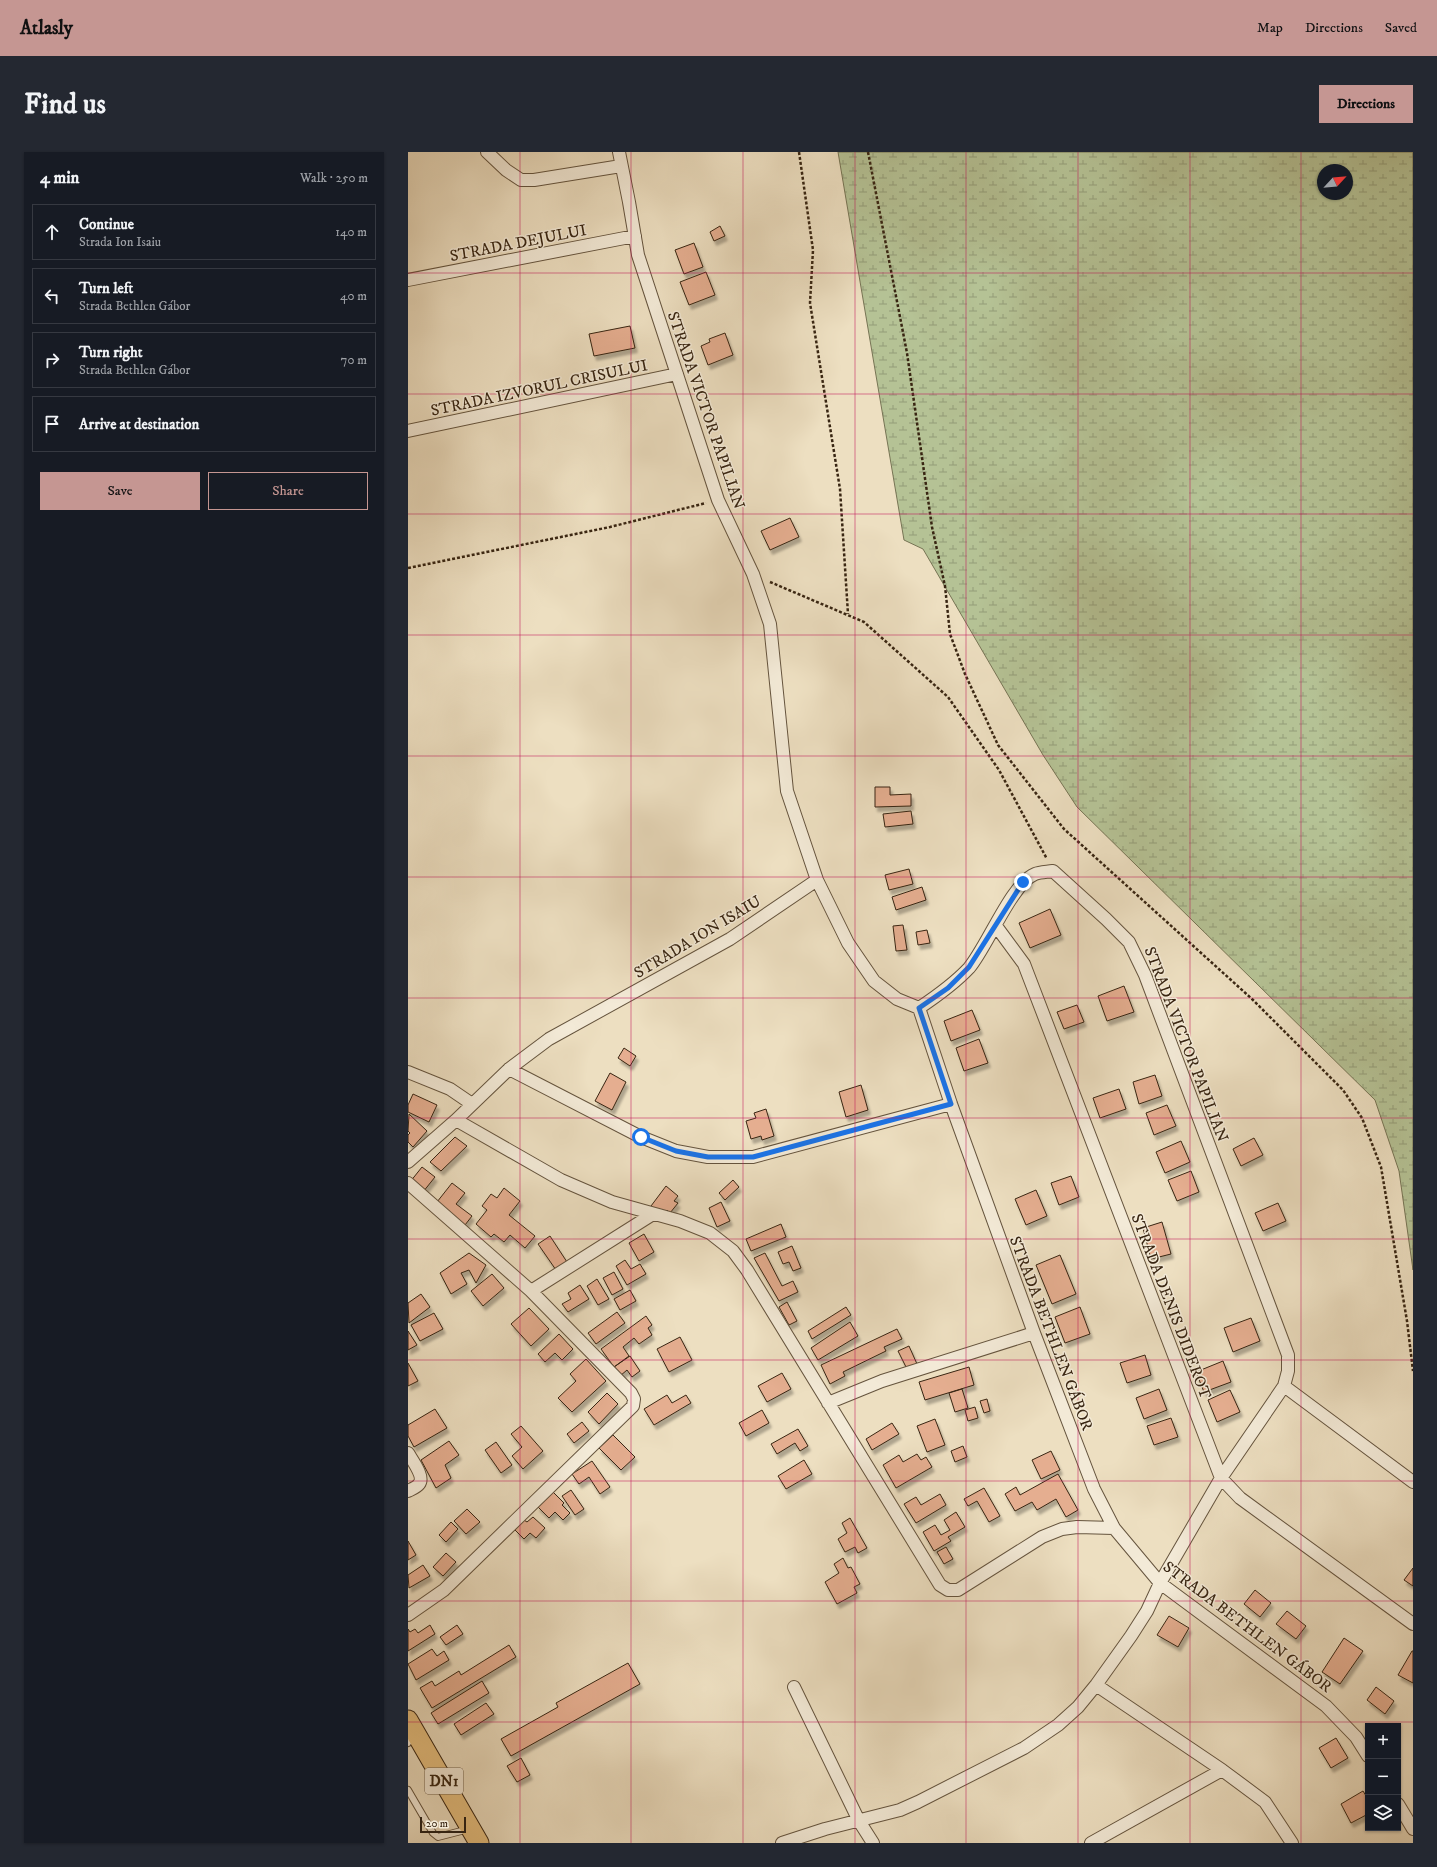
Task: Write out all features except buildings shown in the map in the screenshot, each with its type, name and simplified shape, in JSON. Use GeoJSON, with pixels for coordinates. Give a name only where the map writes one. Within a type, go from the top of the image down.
{"type":"FeatureCollection","features":[{"type":"Feature","properties":{"kind":"main road","name":"DN1"},"geometry":{"type":"LineString","coordinates":[[410,1731],[475,1836]]}},
{"type":"Feature","properties":{"kind":"street"},"geometry":{"type":"LineString","coordinates":[[487,152],[506,170],[521,180],[534,180],[621,166]]}},
{"type":"Feature","properties":{"kind":"street","name":"STRADA VICTOR PAPILIAN"},"geometry":{"type":"LineString","coordinates":[[618,152],[638,255],[718,500],[753,574]]}},
{"type":"Feature","properties":{"kind":"street","name":"STRADA DEJULUI"},"geometry":{"type":"LineString","coordinates":[[408,280],[635,236]]}},
{"type":"Feature","properties":{"kind":"street","name":"STRADA IZVORUL CRISULUI"},"geometry":{"type":"LineString","coordinates":[[408,431],[677,374]]}},
{"type":"Feature","properties":{"kind":"street"},"geometry":{"type":"LineString","coordinates":[[753,574],[770,624],[786,791],[817,880],[848,943],[874,981],[897,999],[919,1008],[948,988],[969,967],[1023,882],[1035,874],[1053,871]]}},
{"type":"Feature","properties":{"kind":"street","name":"STRADA VICTOR PAPILIAN"},"geometry":{"type":"LineString","coordinates":[[782,1843],[825,1829],[900,1810],[918,1802],[1024,1748],[1058,1724],[1078,1707],[1096,1685],[1135,1630],[1147,1611],[1160,1583],[1221,1478],[1284,1386],[1288,1371],[1288,1355],[1145,974],[1129,942],[1053,871]]}},
{"type":"Feature","properties":{"kind":"street","name":"STRADA ION ISAIU"},"geometry":{"type":"LineString","coordinates":[[408,1162],[456,1120],[509,1069],[549,1039],[730,939],[817,880]]}},
{"type":"Feature","properties":{"kind":"street","name":"STRADA DENIS DIDEROT"},"geometry":{"type":"LineString","coordinates":[[996,926],[1024,964],[1221,1478],[1240,1498],[1413,1624]]}},
{"type":"Feature","properties":{"kind":"street","name":"STRADA BETHLEN GÁBOR"},"geometry":{"type":"LineString","coordinates":[[919,1008],[951,1104],[1034,1333],[1094,1489],[1114,1528],[1160,1583],[1326,1706],[1356,1737],[1365,1751]]}},
{"type":"Feature","properties":{"kind":"street"},"geometry":{"type":"LineString","coordinates":[[509,1069],[641,1137],[676,1151],[708,1157],[753,1157],[951,1104]]}},
{"type":"Feature","properties":{"kind":"street"},"geometry":{"type":"LineString","coordinates":[[408,1072],[450,1089],[472,1104]]}},
{"type":"Feature","properties":{"kind":"street"},"geometry":{"type":"LineString","coordinates":[[456,1120],[561,1180],[612,1202],[680,1221],[710,1233],[733,1251],[747,1270],[940,1585],[948,1590],[958,1590],[1042,1537],[1062,1529],[1077,1527],[1114,1528]]}},
{"type":"Feature","properties":{"kind":"street"},"geometry":{"type":"LineString","coordinates":[[408,1183],[531,1291],[631,1393],[634,1399],[633,1406],[444,1590],[408,1615]]}},
{"type":"Feature","properties":{"kind":"street"},"geometry":{"type":"LineString","coordinates":[[531,1291],[653,1214]]}},
{"type":"Feature","properties":{"kind":"street"},"geometry":{"type":"LineString","coordinates":[[828,1403],[882,1381],[1034,1333]]}},
{"type":"Feature","properties":{"kind":"street"},"geometry":{"type":"LineString","coordinates":[[1284,1386],[1413,1482]]}},
{"type":"Feature","properties":{"kind":"street"},"geometry":{"type":"LineString","coordinates":[[408,1453],[421,1476],[421,1481],[419,1485],[408,1491]]}},
{"type":"Feature","properties":{"kind":"street"},"geometry":{"type":"LineString","coordinates":[[1096,1685],[1222,1770],[1265,1802],[1292,1843]]}},
{"type":"Feature","properties":{"kind":"street"},"geometry":{"type":"LineString","coordinates":[[794,1687],[859,1821],[873,1843]]}},
{"type":"Feature","properties":{"kind":"street"},"geometry":{"type":"LineString","coordinates":[[1091,1843],[1222,1770]]}},
{"type":"Feature","properties":{"kind":"street"},"geometry":{"type":"LineString","coordinates":[[1401,1809],[1413,1829]]}},
{"type":"Feature","properties":{"kind":"lane"},"geometry":{"type":"LineString","coordinates":[[408,1790],[433,1832],[438,1837],[475,1836]]}},
{"type":"Feature","properties":{"kind":"path"},"geometry":{"type":"LineString","coordinates":[[799,152],[812,250],[810,303],[840,489],[848,614]]}},
{"type":"Feature","properties":{"kind":"path"},"geometry":{"type":"LineString","coordinates":[[868,152],[907,353],[937,556],[945,586],[950,634],[964,674],[998,745],[1064,829],[1252,999],[1343,1090],[1362,1118],[1381,1167],[1407,1321],[1413,1371]]}},
{"type":"Feature","properties":{"kind":"path"},"geometry":{"type":"LineString","coordinates":[[408,568],[610,527],[718,500]]}},
{"type":"Feature","properties":{"kind":"path"},"geometry":{"type":"LineString","coordinates":[[753,574],[864,622],[948,697],[1000,770],[1053,871]]}},
{"type":"Feature","properties":{"kind":"green space"},"geometry":{"type":"Polygon","coordinates":[[[838,152],[1413,152],[1413,1270],[1399,1171],[1375,1100],[1077,807],[1043,755],[923,549],[904,540],[838,152]]]}},
{"type":"Feature","properties":{"kind":"route"},"geometry":{"type":"LineString","coordinates":[[641,1137],[676,1151],[708,1157],[753,1157],[951,1104],[919,1008],[948,988],[969,967],[1023,882]]}}]}
